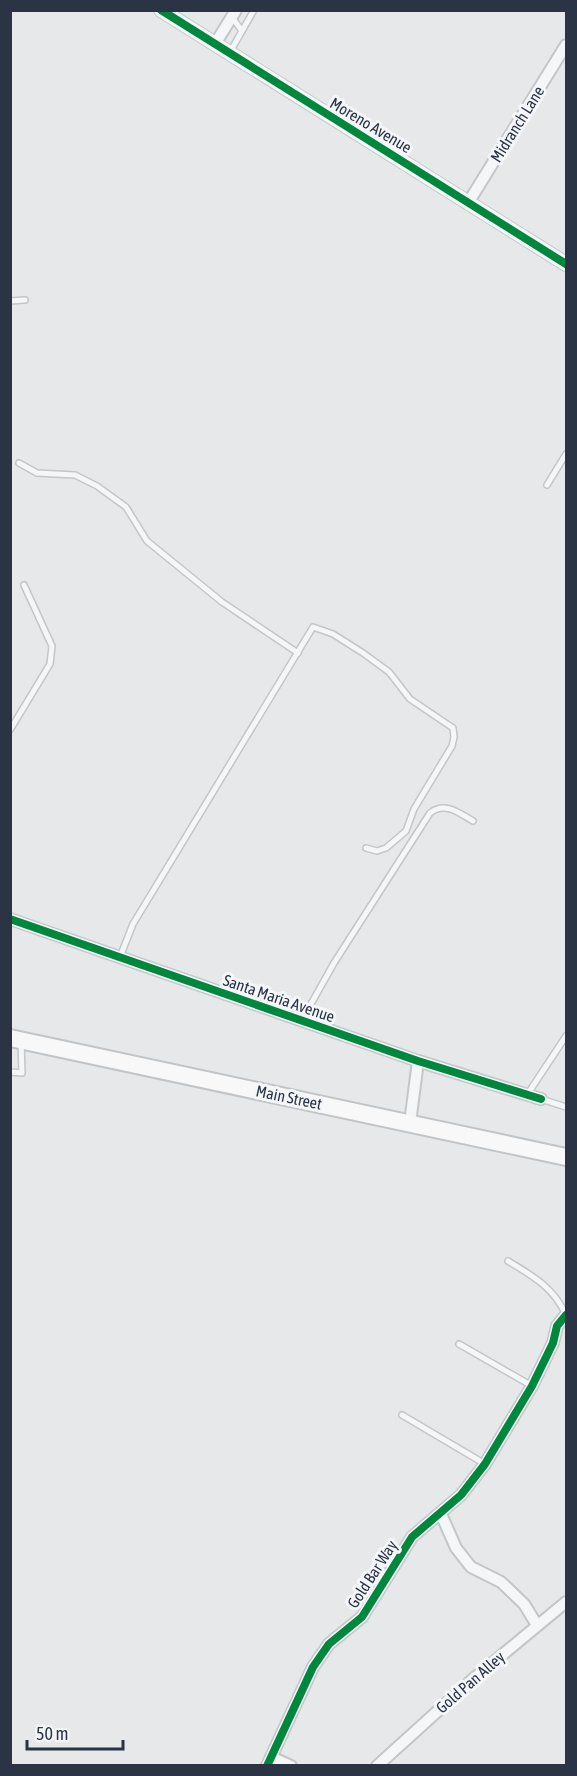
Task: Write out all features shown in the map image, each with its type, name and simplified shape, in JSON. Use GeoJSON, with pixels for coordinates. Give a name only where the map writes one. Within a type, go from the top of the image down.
{"type":"FeatureCollection","features":[{"type":"Feature","properties":{"kind":"main road","name":"Main Street"},"geometry":{"type":"LineString","coordinates":[[16,1039],[567,1157]]}},
{"type":"Feature","properties":{"kind":"street","name":"Moreno Avenue"},"geometry":{"type":"LineString","coordinates":[[161,10],[346,128],[403,159],[468,203],[567,264]]}},
{"type":"Feature","properties":{"kind":"street"},"geometry":{"type":"LineString","coordinates":[[215,44],[234,14]]}},
{"type":"Feature","properties":{"kind":"street","name":"Midranch Lane"},"geometry":{"type":"LineString","coordinates":[[468,203],[567,45]]}},
{"type":"Feature","properties":{"kind":"street","name":"Santa Maria Avenue"},"geometry":{"type":"LineString","coordinates":[[10,919],[418,1061],[541,1099]]}},
{"type":"Feature","properties":{"kind":"street"},"geometry":{"type":"LineString","coordinates":[[410,1123],[418,1061]]}},
{"type":"Feature","properties":{"kind":"street","name":"Gold Bar Way"},"geometry":{"type":"LineString","coordinates":[[269,1761],[313,1667],[329,1644],[362,1617],[412,1537],[461,1495],[485,1464],[532,1386],[553,1343],[557,1326],[566,1316]]}},
{"type":"Feature","properties":{"kind":"street"},"geometry":{"type":"LineString","coordinates":[[441,1514],[456,1548],[471,1566],[501,1582],[524,1604],[537,1625]]}},
{"type":"Feature","properties":{"kind":"street","name":"Gold Pan Alley"},"geometry":{"type":"LineString","coordinates":[[377,1766],[537,1625],[567,1602]]}},
{"type":"Feature","properties":{"kind":"street"},"geometry":{"type":"LineString","coordinates":[[269,1761],[291,1766]]}},
{"type":"Feature","properties":{"kind":"lane"},"geometry":{"type":"LineString","coordinates":[[230,54],[254,10]]}},
{"type":"Feature","properties":{"kind":"lane"},"geometry":{"type":"LineString","coordinates":[[234,14],[242,31]]}},
{"type":"Feature","properties":{"kind":"lane"},"geometry":{"type":"LineString","coordinates":[[10,301],[25,300]]}},
{"type":"Feature","properties":{"kind":"lane"},"geometry":{"type":"LineString","coordinates":[[547,485],[567,454]]}},
{"type":"Feature","properties":{"kind":"lane"},"geometry":{"type":"LineString","coordinates":[[19,463],[37,473],[75,475],[97,486],[126,507],[147,542],[222,602],[298,653]]}},
{"type":"Feature","properties":{"kind":"lane"},"geometry":{"type":"LineString","coordinates":[[10,730],[50,664],[52,646],[24,585]]}},
{"type":"Feature","properties":{"kind":"lane"},"geometry":{"type":"LineString","coordinates":[[120,957],[132,924],[313,627],[333,634],[389,672],[410,699],[453,728],[452,746],[414,809],[406,831],[386,848],[377,851],[366,848]]}},
{"type":"Feature","properties":{"kind":"lane"},"geometry":{"type":"LineString","coordinates":[[302,1020],[334,963],[430,813],[441,807],[450,808],[473,821]]}},
{"type":"Feature","properties":{"kind":"lane"},"geometry":{"type":"LineString","coordinates":[[527,1095],[567,1036]]}},
{"type":"Feature","properties":{"kind":"lane"},"geometry":{"type":"LineString","coordinates":[[10,1072],[22,1073],[16,1039]]}},
{"type":"Feature","properties":{"kind":"lane","name":"Santa Maria Avenue"},"geometry":{"type":"LineString","coordinates":[[541,1099],[567,1107]]}},
{"type":"Feature","properties":{"kind":"lane"},"geometry":{"type":"LineString","coordinates":[[508,1261],[547,1285],[559,1299],[566,1316]]}},
{"type":"Feature","properties":{"kind":"lane"},"geometry":{"type":"LineString","coordinates":[[459,1344],[532,1386]]}},
{"type":"Feature","properties":{"kind":"lane"},"geometry":{"type":"LineString","coordinates":[[402,1415],[485,1464]]}},
{"type":"Feature","properties":{"kind":"cycle path"},"geometry":{"type":"LineString","coordinates":[[161,10],[566,264]]}},
{"type":"Feature","properties":{"kind":"cycle path"},"geometry":{"type":"LineString","coordinates":[[10,919],[418,1061],[541,1099]]}},
{"type":"Feature","properties":{"kind":"cycle path"},"geometry":{"type":"LineString","coordinates":[[267,1766],[313,1667],[329,1644],[362,1617],[412,1537],[461,1495],[485,1464],[532,1386],[553,1343],[557,1326],[566,1315]]}}]}
